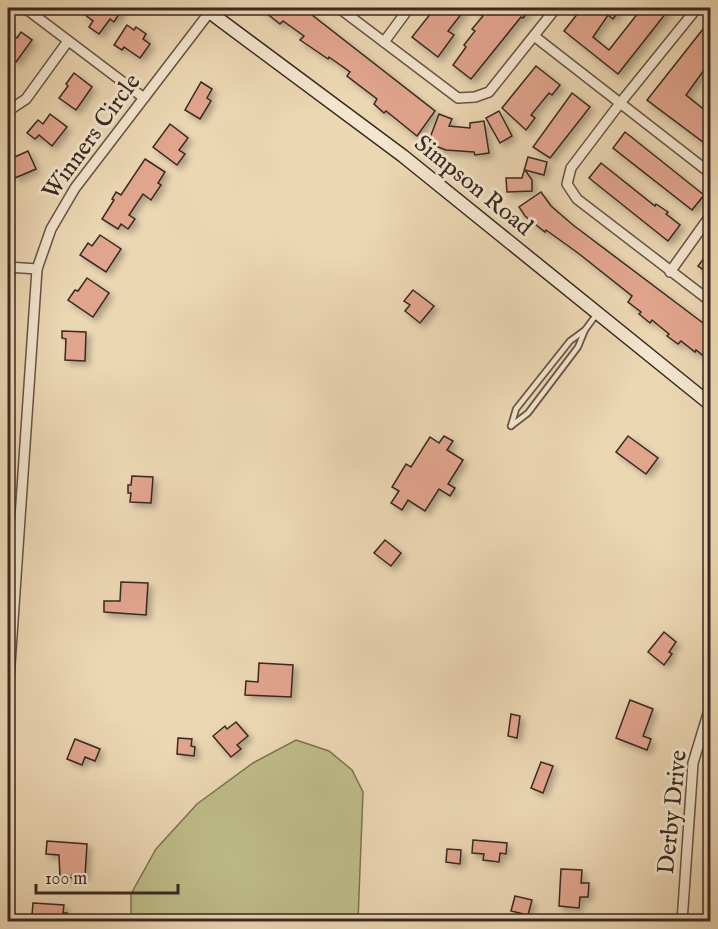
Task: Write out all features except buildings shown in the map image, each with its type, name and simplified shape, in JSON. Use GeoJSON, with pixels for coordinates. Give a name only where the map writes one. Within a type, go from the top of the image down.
{"type":"FeatureCollection","features":[{"type":"Feature","properties":{"kind":"main road","name":"Simpson Road"},"geometry":{"type":"LineString","coordinates":[[209,9],[403,156],[711,404]]}},
{"type":"Feature","properties":{"kind":"street"},"geometry":{"type":"LineString","coordinates":[[26,8],[144,98]]}},
{"type":"Feature","properties":{"kind":"street"},"geometry":{"type":"LineString","coordinates":[[339,8],[458,98],[475,97],[489,92],[556,8]]}},
{"type":"Feature","properties":{"kind":"street"},"geometry":{"type":"LineString","coordinates":[[384,42],[409,8]]}},
{"type":"Feature","properties":{"kind":"street"},"geometry":{"type":"LineString","coordinates":[[697,8],[571,168],[567,184],[577,198],[711,302]]}},
{"type":"Feature","properties":{"kind":"street","name":"Winners Circle"},"geometry":{"type":"LineString","coordinates":[[8,694],[37,269],[51,230],[75,188],[209,9]]}},
{"type":"Feature","properties":{"kind":"street"},"geometry":{"type":"LineString","coordinates":[[534,36],[711,173]]}},
{"type":"Feature","properties":{"kind":"street"},"geometry":{"type":"LineString","coordinates":[[8,111],[26,99],[68,41]]}},
{"type":"Feature","properties":{"kind":"street"},"geometry":{"type":"LineString","coordinates":[[670,272],[711,216]]}},
{"type":"Feature","properties":{"kind":"street"},"geometry":{"type":"LineString","coordinates":[[8,267],[37,269]]}},
{"type":"Feature","properties":{"kind":"street","name":"Derby Drive"},"geometry":{"type":"LineString","coordinates":[[682,921],[693,763],[711,708]]}},
{"type":"Feature","properties":{"kind":"lane"},"geometry":{"type":"LineString","coordinates":[[585,330],[570,341],[516,409],[511,426],[528,413],[578,347],[585,330],[598,312]]}},
{"type":"Feature","properties":{"kind":"shaded area"},"geometry":{"type":"Polygon","coordinates":[[[296,740],[329,751],[352,770],[363,792],[358,921],[131,921],[131,894],[156,849],[197,804],[253,763],[296,740]]]}}]}
